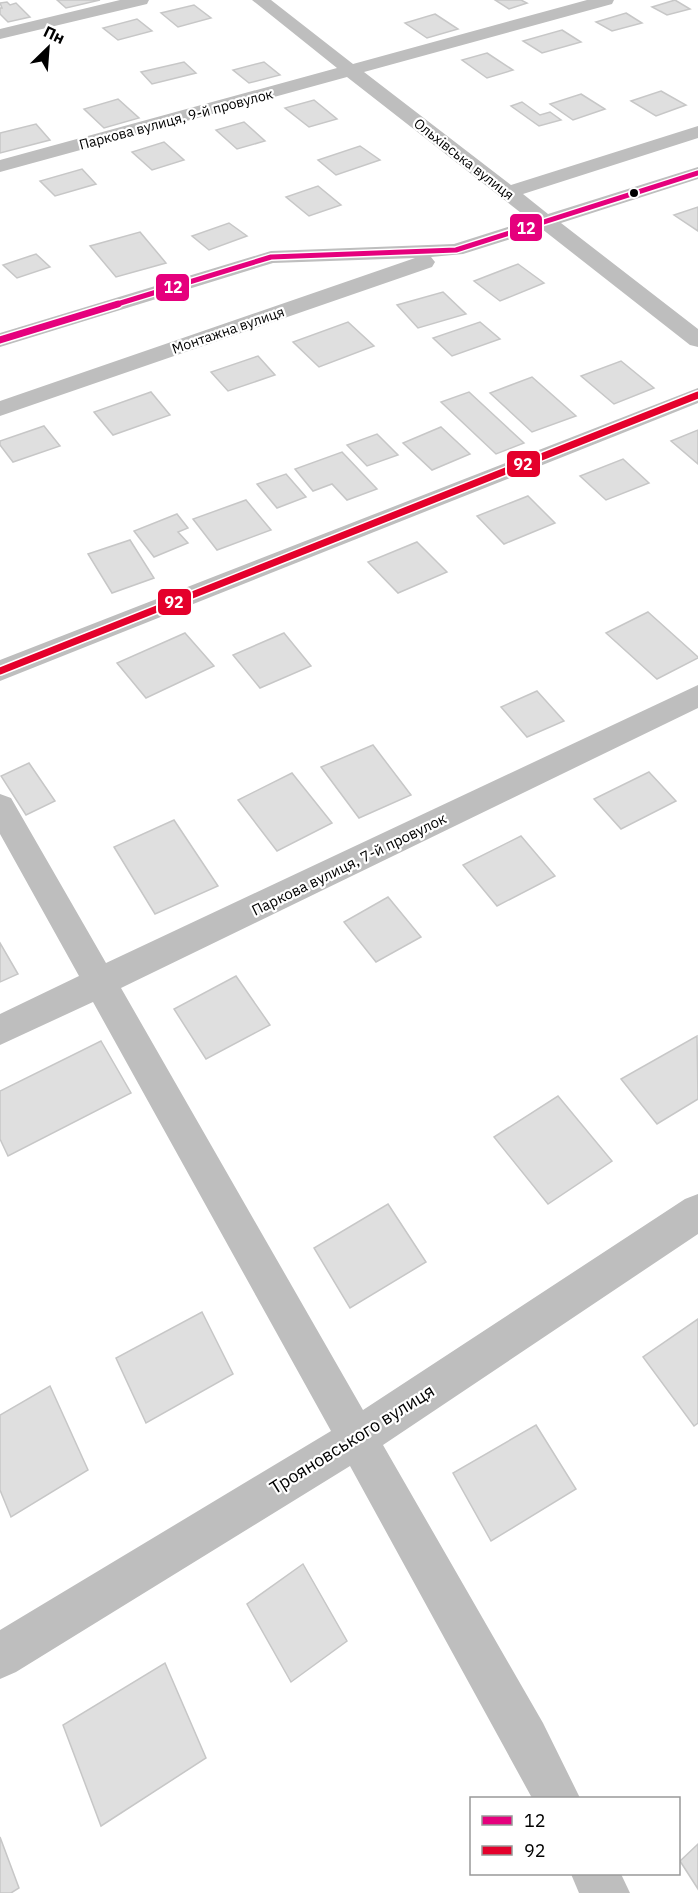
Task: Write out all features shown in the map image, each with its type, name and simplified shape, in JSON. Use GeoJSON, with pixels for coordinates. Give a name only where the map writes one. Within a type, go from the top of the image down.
{"type":"FeatureCollection","features":[{"type":"Feature","properties":{"kind":"street"},"geometry":{"type":"LineString","coordinates":[[0,34],[141,0]]}},
{"type":"Feature","properties":{"kind":"street","name":"Ольхівська вулиця"},"geometry":{"type":"LineString","coordinates":[[260,0],[698,340]]}},
{"type":"Feature","properties":{"kind":"street","name":"Паркова вулиця, 9-й провулок"},"geometry":{"type":"LineString","coordinates":[[0,166],[606,0]]}},
{"type":"Feature","properties":{"kind":"street"},"geometry":{"type":"LineString","coordinates":[[507,193],[698,132]]}},
{"type":"Feature","properties":{"kind":"street","name":"Монтажна вулиця"},"geometry":{"type":"LineString","coordinates":[[0,408],[456,250],[698,173]]}},
{"type":"Feature","properties":{"kind":"street","name":"Монтажна вулиця"},"geometry":{"type":"LineString","coordinates":[[0,340],[271,257],[456,250]]}},
{"type":"Feature","properties":{"kind":"street"},"geometry":{"type":"LineString","coordinates":[[0,671],[698,396]]}},
{"type":"Feature","properties":{"kind":"street","name":"Паркова вулиця, 7-й провулок"},"geometry":{"type":"LineString","coordinates":[[0,1030],[698,696]]}},
{"type":"Feature","properties":{"kind":"street"},"geometry":{"type":"LineString","coordinates":[[0,807],[527,1739],[556,1797]]}},
{"type":"Feature","properties":{"kind":"street","name":"Трояновського вулиця"},"geometry":{"type":"LineString","coordinates":[[0,1656],[357,1438],[698,1212]]}},
{"type":"Feature","properties":{"kind":"street"},"geometry":{"type":"LineString","coordinates":[[596,1875],[605,1893]]}},
{"type":"Feature","properties":{"kind":"building"},"geometry":{"type":"Polygon","coordinates":[[[57,0],[100,0],[66,8],[57,0]]]}},
{"type":"Feature","properties":{"kind":"building"},"geometry":{"type":"Polygon","coordinates":[[[495,0],[521,0],[527,3],[509,9],[495,0]]]}},
{"type":"Feature","properties":{"kind":"building"},"geometry":{"type":"Polygon","coordinates":[[[675,0],[690,9],[667,15],[652,7],[675,0]]]}},
{"type":"Feature","properties":{"kind":"building"},"geometry":{"type":"Polygon","coordinates":[[[7,2],[10,5],[16,3],[30,17],[8,22],[0,14],[0,8],[2,8],[0,3],[7,2]]]}},
{"type":"Feature","properties":{"kind":"building"},"geometry":{"type":"Polygon","coordinates":[[[194,5],[211,18],[178,27],[161,13],[194,5]]]}},
{"type":"Feature","properties":{"kind":"building"},"geometry":{"type":"Polygon","coordinates":[[[626,13],[642,23],[612,31],[596,22],[626,13]]]}},
{"type":"Feature","properties":{"kind":"building"},"geometry":{"type":"Polygon","coordinates":[[[435,14],[458,29],[427,38],[405,23],[435,14]]]}},
{"type":"Feature","properties":{"kind":"building"},"geometry":{"type":"Polygon","coordinates":[[[137,19],[152,31],[118,40],[103,28],[137,19]]]}},
{"type":"Feature","properties":{"kind":"building"},"geometry":{"type":"Polygon","coordinates":[[[562,30],[581,42],[542,53],[523,41],[562,30]]]}},
{"type":"Feature","properties":{"kind":"building"},"geometry":{"type":"Polygon","coordinates":[[[487,53],[513,70],[487,78],[462,60],[487,53]]]}},
{"type":"Feature","properties":{"kind":"building"},"geometry":{"type":"Polygon","coordinates":[[[184,62],[196,73],[152,84],[141,72],[184,62]]]}},
{"type":"Feature","properties":{"kind":"building"},"geometry":{"type":"Polygon","coordinates":[[[264,62],[280,75],[249,83],[233,70],[264,62]]]}},
{"type":"Feature","properties":{"kind":"building"},"geometry":{"type":"Polygon","coordinates":[[[661,91],[686,105],[656,116],[631,101],[661,91]]]}},
{"type":"Feature","properties":{"kind":"building"},"geometry":{"type":"Polygon","coordinates":[[[581,94],[605,109],[573,120],[550,104],[581,94]]]}},
{"type":"Feature","properties":{"kind":"building"},"geometry":{"type":"Polygon","coordinates":[[[118,99],[139,118],[104,128],[84,109],[118,99]]]}},
{"type":"Feature","properties":{"kind":"building"},"geometry":{"type":"Polygon","coordinates":[[[314,100],[337,119],[309,127],[285,108],[314,100]]]}},
{"type":"Feature","properties":{"kind":"building"},"geometry":{"type":"Polygon","coordinates":[[[522,102],[540,115],[550,112],[561,120],[539,126],[511,106],[522,102]]]}},
{"type":"Feature","properties":{"kind":"building"},"geometry":{"type":"Polygon","coordinates":[[[244,122],[265,141],[237,149],[216,130],[244,122]]]}},
{"type":"Feature","properties":{"kind":"building"},"geometry":{"type":"Polygon","coordinates":[[[36,124],[50,140],[0,153],[0,133],[36,124]]]}},
{"type":"Feature","properties":{"kind":"building"},"geometry":{"type":"Polygon","coordinates":[[[164,142],[184,160],[152,170],[132,152],[164,142]]]}},
{"type":"Feature","properties":{"kind":"building"},"geometry":{"type":"Polygon","coordinates":[[[360,146],[380,160],[336,175],[318,160],[360,146]]]}},
{"type":"Feature","properties":{"kind":"building"},"geometry":{"type":"Polygon","coordinates":[[[82,169],[96,184],[55,196],[40,181],[82,169]]]}},
{"type":"Feature","properties":{"kind":"building"},"geometry":{"type":"Polygon","coordinates":[[[318,186],[341,205],[309,216],[286,197],[318,186]]]}},
{"type":"Feature","properties":{"kind":"building"},"geometry":{"type":"Polygon","coordinates":[[[698,207],[698,231],[674,215],[698,207]]]}},
{"type":"Feature","properties":{"kind":"building"},"geometry":{"type":"Polygon","coordinates":[[[229,223],[247,236],[209,250],[192,236],[229,223]]]}},
{"type":"Feature","properties":{"kind":"building"},"geometry":{"type":"Polygon","coordinates":[[[140,232],[166,263],[116,277],[90,246],[140,232]]]}},
{"type":"Feature","properties":{"kind":"building"},"geometry":{"type":"Polygon","coordinates":[[[36,254],[50,267],[17,278],[3,265],[36,254]]]}},
{"type":"Feature","properties":{"kind":"building"},"geometry":{"type":"Polygon","coordinates":[[[518,264],[544,283],[500,301],[474,281],[518,264]]]}},
{"type":"Feature","properties":{"kind":"building"},"geometry":{"type":"Polygon","coordinates":[[[443,292],[466,314],[418,328],[397,305],[443,292]]]}},
{"type":"Feature","properties":{"kind":"building"},"geometry":{"type":"Polygon","coordinates":[[[348,322],[374,346],[319,367],[293,342],[348,322]]]}},
{"type":"Feature","properties":{"kind":"building"},"geometry":{"type":"Polygon","coordinates":[[[480,322],[500,339],[452,356],[433,338],[480,322]]]}},
{"type":"Feature","properties":{"kind":"building"},"geometry":{"type":"Polygon","coordinates":[[[258,356],[275,375],[228,391],[211,372],[258,356]]]}},
{"type":"Feature","properties":{"kind":"building"},"geometry":{"type":"Polygon","coordinates":[[[621,361],[654,388],[614,404],[581,376],[621,361]]]}},
{"type":"Feature","properties":{"kind":"building"},"geometry":{"type":"Polygon","coordinates":[[[532,377],[576,416],[532,432],[490,393],[532,377]]]}},
{"type":"Feature","properties":{"kind":"building"},"geometry":{"type":"Polygon","coordinates":[[[151,392],[170,415],[113,435],[94,412],[151,392]]]}},
{"type":"Feature","properties":{"kind":"building"},"geometry":{"type":"Polygon","coordinates":[[[469,392],[524,443],[496,454],[441,402],[469,392]]]}},
{"type":"Feature","properties":{"kind":"building"},"geometry":{"type":"Polygon","coordinates":[[[44,426],[60,446],[13,462],[0,445],[0,441],[44,426]]]}},
{"type":"Feature","properties":{"kind":"building"},"geometry":{"type":"Polygon","coordinates":[[[441,427],[470,454],[432,470],[403,443],[441,427]]]}},
{"type":"Feature","properties":{"kind":"building"},"geometry":{"type":"Polygon","coordinates":[[[698,430],[698,464],[671,441],[698,430]]]}},
{"type":"Feature","properties":{"kind":"building"},"geometry":{"type":"Polygon","coordinates":[[[377,434],[398,455],[367,466],[347,445],[377,434]]]}},
{"type":"Feature","properties":{"kind":"building"},"geometry":{"type":"Polygon","coordinates":[[[342,452],[377,489],[347,500],[332,484],[313,491],[295,469],[342,452]]]}},
{"type":"Feature","properties":{"kind":"building"},"geometry":{"type":"Polygon","coordinates":[[[623,459],[649,483],[606,500],[580,476],[623,459]]]}},
{"type":"Feature","properties":{"kind":"building"},"geometry":{"type":"Polygon","coordinates":[[[286,474],[306,497],[277,508],[257,484],[286,474]]]}},
{"type":"Feature","properties":{"kind":"building"},"geometry":{"type":"Polygon","coordinates":[[[528,496],[555,523],[504,544],[477,516],[528,496]]]}},
{"type":"Feature","properties":{"kind":"building"},"geometry":{"type":"Polygon","coordinates":[[[246,500],[271,530],[217,550],[193,519],[246,500]]]}},
{"type":"Feature","properties":{"kind":"building"},"geometry":{"type":"Polygon","coordinates":[[[177,514],[188,528],[178,532],[188,543],[154,557],[134,531],[177,514]]]}},
{"type":"Feature","properties":{"kind":"building"},"geometry":{"type":"Polygon","coordinates":[[[130,540],[154,578],[112,593],[88,554],[130,540]]]}},
{"type":"Feature","properties":{"kind":"building"},"geometry":{"type":"Polygon","coordinates":[[[417,542],[447,572],[398,593],[368,562],[417,542]]]}},
{"type":"Feature","properties":{"kind":"building"},"geometry":{"type":"Polygon","coordinates":[[[648,612],[698,658],[657,679],[606,633],[648,612]]]}},
{"type":"Feature","properties":{"kind":"building"},"geometry":{"type":"Polygon","coordinates":[[[185,633],[214,666],[146,698],[117,663],[185,633]]]}},
{"type":"Feature","properties":{"kind":"building"},"geometry":{"type":"Polygon","coordinates":[[[284,633],[311,666],[260,688],[233,655],[284,633]]]}},
{"type":"Feature","properties":{"kind":"building"},"geometry":{"type":"Polygon","coordinates":[[[537,691],[564,721],[527,737],[501,707],[537,691]]]}},
{"type":"Feature","properties":{"kind":"building"},"geometry":{"type":"Polygon","coordinates":[[[373,745],[411,795],[359,818],[321,767],[373,745]]]}},
{"type":"Feature","properties":{"kind":"building"},"geometry":{"type":"Polygon","coordinates":[[[29,763],[55,801],[26,815],[1,776],[29,763]]]}},
{"type":"Feature","properties":{"kind":"building"},"geometry":{"type":"Polygon","coordinates":[[[649,772],[676,801],[621,829],[594,799],[649,772]]]}},
{"type":"Feature","properties":{"kind":"building"},"geometry":{"type":"Polygon","coordinates":[[[292,773],[332,823],[277,851],[238,800],[292,773]]]}},
{"type":"Feature","properties":{"kind":"building"},"geometry":{"type":"Polygon","coordinates":[[[174,820],[218,886],[155,914],[114,847],[174,820]]]}},
{"type":"Feature","properties":{"kind":"building"},"geometry":{"type":"Polygon","coordinates":[[[521,836],[555,876],[497,906],[463,865],[521,836]]]}},
{"type":"Feature","properties":{"kind":"building"},"geometry":{"type":"Polygon","coordinates":[[[388,897],[421,937],[376,962],[344,922],[388,897]]]}},
{"type":"Feature","properties":{"kind":"building"},"geometry":{"type":"Polygon","coordinates":[[[0,943],[18,974],[0,982],[0,943]]]}},
{"type":"Feature","properties":{"kind":"building"},"geometry":{"type":"Polygon","coordinates":[[[236,976],[270,1025],[206,1059],[174,1009],[236,976]]]}},
{"type":"Feature","properties":{"kind":"building"},"geometry":{"type":"Polygon","coordinates":[[[697,1036],[698,1099],[657,1124],[621,1079],[697,1036]]]}},
{"type":"Feature","properties":{"kind":"building"},"geometry":{"type":"Polygon","coordinates":[[[101,1041],[131,1093],[8,1156],[0,1139],[0,1091],[101,1041]]]}},
{"type":"Feature","properties":{"kind":"building"},"geometry":{"type":"Polygon","coordinates":[[[558,1096],[612,1161],[548,1204],[494,1137],[558,1096]]]}},
{"type":"Feature","properties":{"kind":"building"},"geometry":{"type":"Polygon","coordinates":[[[388,1204],[426,1262],[350,1308],[314,1248],[388,1204]]]}},
{"type":"Feature","properties":{"kind":"building"},"geometry":{"type":"Polygon","coordinates":[[[202,1312],[233,1374],[146,1423],[116,1358],[202,1312]]]}},
{"type":"Feature","properties":{"kind":"building"},"geometry":{"type":"Polygon","coordinates":[[[698,1319],[698,1423],[694,1426],[643,1357],[698,1319]]]}},
{"type":"Feature","properties":{"kind":"building"},"geometry":{"type":"Polygon","coordinates":[[[50,1386],[88,1470],[11,1517],[0,1490],[0,1415],[50,1386]]]}},
{"type":"Feature","properties":{"kind":"building"},"geometry":{"type":"Polygon","coordinates":[[[536,1425],[576,1489],[491,1541],[453,1473],[536,1425]]]}},
{"type":"Feature","properties":{"kind":"building"},"geometry":{"type":"Polygon","coordinates":[[[303,1564],[347,1641],[291,1682],[247,1604],[303,1564]]]}},
{"type":"Feature","properties":{"kind":"building"},"geometry":{"type":"Polygon","coordinates":[[[165,1663],[206,1758],[101,1826],[63,1725],[165,1663]]]}},
{"type":"Feature","properties":{"kind":"building"},"geometry":{"type":"Polygon","coordinates":[[[0,1837],[19,1888],[11,1893],[0,1893],[0,1837]]]}},
{"type":"Feature","properties":{"kind":"building"},"geometry":{"type":"Polygon","coordinates":[[[698,1844],[698,1889],[680,1861],[698,1844]]]}},
{"type":"Feature","properties":{"kind":"transit line","name":"12"},"geometry":{"type":"LineString","coordinates":[[0,340],[271,257],[456,250],[698,173]]}},
{"type":"Feature","properties":{"kind":"transit line","name":"92"},"geometry":{"type":"LineString","coordinates":[[0,671],[698,395]]}}]}
